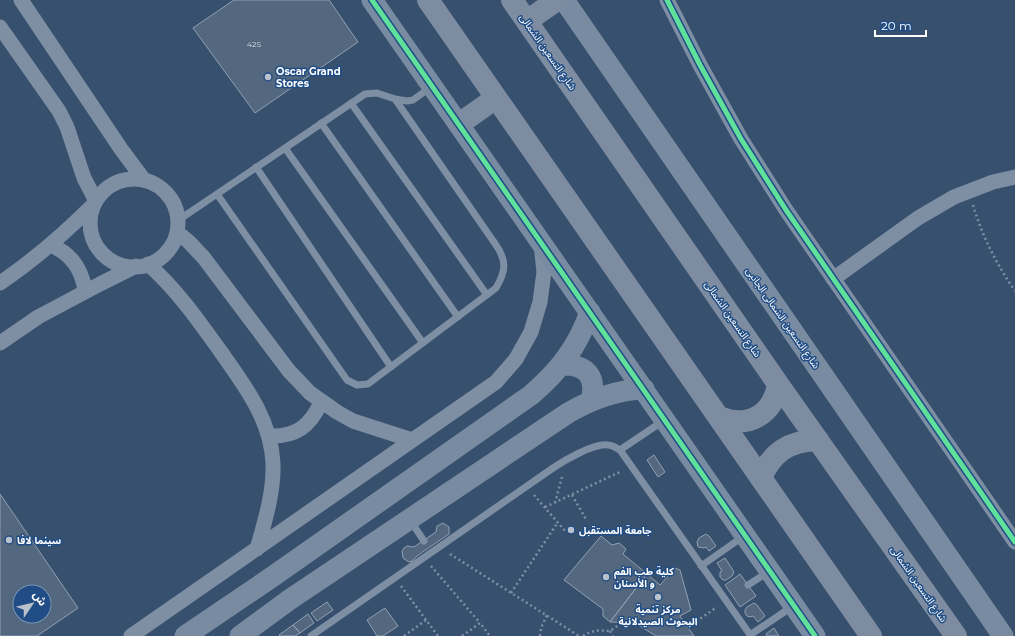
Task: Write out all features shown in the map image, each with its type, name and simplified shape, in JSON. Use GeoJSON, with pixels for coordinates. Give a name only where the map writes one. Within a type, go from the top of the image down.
{"type":"FeatureCollection","features":[{"type":"Feature","properties":{"kind":"main road"},"geometry":{"type":"LineString","coordinates":[[428,0],[871,636]]}},
{"type":"Feature","properties":{"kind":"main road","name":"شارع التسعين الشمالى"},"geometry":{"type":"LineString","coordinates":[[512,0],[778,384],[956,636]]}},
{"type":"Feature","properties":{"kind":"main road"},"geometry":{"type":"LineString","coordinates":[[527,21],[557,0]]}},
{"type":"Feature","properties":{"kind":"main road"},"geometry":{"type":"LineString","coordinates":[[459,124],[496,98]]}},
{"type":"Feature","properties":{"kind":"main road"},"geometry":{"type":"LineString","coordinates":[[719,417],[736,422],[745,422],[758,417],[768,409],[774,401],[778,384]]}},
{"type":"Feature","properties":{"kind":"main road"},"geometry":{"type":"LineString","coordinates":[[761,478],[765,468],[778,452],[797,442],[818,440]]}},
{"type":"Feature","properties":{"kind":"street"},"geometry":{"type":"LineString","coordinates":[[21,0],[144,180]]}},
{"type":"Feature","properties":{"kind":"street"},"geometry":{"type":"LineString","coordinates":[[372,0],[815,636]]}},
{"type":"Feature","properties":{"kind":"street","name":"شارع التسعين الشمالى الجانبى"},"geometry":{"type":"LineString","coordinates":[[564,0],[1003,636]]}},
{"type":"Feature","properties":{"kind":"street"},"geometry":{"type":"LineString","coordinates":[[667,0],[700,65],[741,139],[786,210],[1015,542]]}},
{"type":"Feature","properties":{"kind":"street"},"geometry":{"type":"LineString","coordinates":[[0,28],[59,111],[69,133],[84,178],[95,202],[91,215],[90,226],[98,247],[105,256],[115,262],[126,266],[142,265],[173,287],[194,313],[252,397],[262,416],[269,436],[273,462],[271,489],[265,522],[257,549]]}},
{"type":"Feature","properties":{"kind":"street"},"geometry":{"type":"LineString","coordinates":[[833,279],[918,218],[954,197],[993,182],[1015,177]]}},
{"type":"Feature","properties":{"kind":"street"},"geometry":{"type":"LineString","coordinates":[[0,283],[14,274],[75,223],[95,202],[102,192],[111,185],[122,180],[144,180],[154,184],[164,190],[171,199],[176,210],[177,226],[173,242],[166,252],[158,259],[85,291],[38,317],[0,343]]}},
{"type":"Feature","properties":{"kind":"street"},"geometry":{"type":"LineString","coordinates":[[177,226],[204,258],[299,382],[321,402],[353,421],[412,440]]}},
{"type":"Feature","properties":{"kind":"street"},"geometry":{"type":"LineString","coordinates":[[131,636],[496,382],[516,358],[531,332],[540,302],[544,272],[540,241]]}},
{"type":"Feature","properties":{"kind":"street"},"geometry":{"type":"LineString","coordinates":[[50,245],[66,253],[78,266],[84,282],[85,291]]}},
{"type":"Feature","properties":{"kind":"street"},"geometry":{"type":"LineString","coordinates":[[185,636],[531,395],[562,365],[579,340],[590,312]]}},
{"type":"Feature","properties":{"kind":"street"},"geometry":{"type":"LineString","coordinates":[[562,365],[574,364],[584,369],[592,378],[594,390],[591,401]]}},
{"type":"Feature","properties":{"kind":"street"},"geometry":{"type":"LineString","coordinates":[[240,636],[289,600],[568,413],[591,401],[627,390],[644,389]]}},
{"type":"Feature","properties":{"kind":"street"},"geometry":{"type":"LineString","coordinates":[[269,436],[291,434],[301,429],[310,422],[317,413],[321,402]]}},
{"type":"Feature","properties":{"kind":"lane"},"geometry":{"type":"LineString","coordinates":[[177,226],[217,194],[364,94],[371,92],[407,101],[413,100],[432,86]]}},
{"type":"Feature","properties":{"kind":"lane"},"geometry":{"type":"LineString","coordinates":[[217,194],[347,380],[352,384],[363,386],[368,384],[496,288],[502,278],[504,266],[503,255],[395,99]]}},
{"type":"Feature","properties":{"kind":"lane"},"geometry":{"type":"LineString","coordinates":[[351,102],[487,295]]}},
{"type":"Feature","properties":{"kind":"lane"},"geometry":{"type":"LineString","coordinates":[[321,123],[458,317]]}},
{"type":"Feature","properties":{"kind":"lane"},"geometry":{"type":"LineString","coordinates":[[285,148],[423,343]]}},
{"type":"Feature","properties":{"kind":"lane"},"geometry":{"type":"LineString","coordinates":[[256,167],[391,367]]}},
{"type":"Feature","properties":{"kind":"lane"},"geometry":{"type":"LineString","coordinates":[[620,450],[665,420]]}},
{"type":"Feature","properties":{"kind":"lane"},"geometry":{"type":"LineString","coordinates":[[311,636],[424,558],[430,550],[439,547],[566,460],[602,445],[608,444],[620,450],[750,636],[793,606]]}},
{"type":"Feature","properties":{"kind":"lane"},"geometry":{"type":"LineString","coordinates":[[409,520],[424,541]]}},
{"type":"Feature","properties":{"kind":"lane"},"geometry":{"type":"LineString","coordinates":[[701,566],[745,535]]}},
{"type":"Feature","properties":{"kind":"lane"},"geometry":{"type":"LineString","coordinates":[[748,586],[769,571]]}},
{"type":"Feature","properties":{"kind":"lane"},"geometry":{"type":"LineString","coordinates":[[726,601],[733,596]]}},
{"type":"Feature","properties":{"kind":"path"},"geometry":{"type":"LineString","coordinates":[[968,191],[995,259],[1015,291]]}},
{"type":"Feature","properties":{"kind":"path"},"geometry":{"type":"LineString","coordinates":[[555,503],[566,460]]}},
{"type":"Feature","properties":{"kind":"path"},"geometry":{"type":"LineString","coordinates":[[545,507],[632,467]]}},
{"type":"Feature","properties":{"kind":"path"},"geometry":{"type":"LineString","coordinates":[[526,486],[566,532]]}},
{"type":"Feature","properties":{"kind":"path"},"geometry":{"type":"LineString","coordinates":[[572,495],[587,521]]}},
{"type":"Feature","properties":{"kind":"path"},"geometry":{"type":"LineString","coordinates":[[511,593],[558,522]]}},
{"type":"Feature","properties":{"kind":"path"},"geometry":{"type":"LineString","coordinates":[[439,547],[579,636]]}},
{"type":"Feature","properties":{"kind":"path"},"geometry":{"type":"LineString","coordinates":[[424,558],[490,636]]}},
{"type":"Feature","properties":{"kind":"path"},"geometry":{"type":"LineString","coordinates":[[395,578],[438,636]]}},
{"type":"Feature","properties":{"kind":"path"},"geometry":{"type":"LineString","coordinates":[[688,627],[726,601]]}},
{"type":"Feature","properties":{"kind":"path"},"geometry":{"type":"LineString","coordinates":[[540,636],[541,628],[547,616]]}},
{"type":"Feature","properties":{"kind":"path"},"geometry":{"type":"LineString","coordinates":[[404,636],[426,620]]}},
{"type":"Feature","properties":{"kind":"path"},"geometry":{"type":"LineString","coordinates":[[584,636],[590,632],[600,630],[610,631],[623,622]]}},
{"type":"Feature","properties":{"kind":"path"},"geometry":{"type":"LineString","coordinates":[[462,636],[480,623]]}},
{"type":"Feature","properties":{"kind":"path"},"geometry":{"type":"LineString","coordinates":[[610,631],[613,636]]}},
{"type":"Feature","properties":{"kind":"building","name":"Oscar Grand Stores"},"geometry":{"type":"Polygon","coordinates":[[[234,0],[329,0],[358,42],[255,113],[193,28],[234,0]]]}},
{"type":"Feature","properties":{"kind":"building"},"geometry":{"type":"Polygon","coordinates":[[[654,455],[665,472],[658,477],[647,460],[654,455]]]}},
{"type":"Feature","properties":{"kind":"building"},"geometry":{"type":"Polygon","coordinates":[[[0,494],[78,608],[37,636],[0,636],[0,494]]]}},
{"type":"Feature","properties":{"kind":"building"},"geometry":{"type":"Polygon","coordinates":[[[443,523],[449,527],[449,534],[412,561],[409,562],[403,558],[402,551],[404,548],[407,546],[414,547],[436,532],[437,526],[443,523]]]}},
{"type":"Feature","properties":{"kind":"building"},"geometry":{"type":"Polygon","coordinates":[[[706,534],[716,546],[709,551],[706,547],[698,547],[697,542],[699,538],[706,534]]]}},
{"type":"Feature","properties":{"kind":"building","name":"كلية طب الفم و الأسنان"},"geometry":{"type":"Polygon","coordinates":[[[601,536],[612,545],[619,543],[626,549],[623,554],[647,574],[610,622],[603,616],[603,609],[564,580],[601,536]]]}},
{"type":"Feature","properties":{"kind":"building"},"geometry":{"type":"Polygon","coordinates":[[[725,558],[734,572],[732,576],[726,580],[723,580],[720,577],[720,572],[722,571],[717,563],[725,558]]]}},
{"type":"Feature","properties":{"kind":"building","name":"مركز تنمية البحوث الصيدلانية"},"geometry":{"type":"Polygon","coordinates":[[[675,568],[680,570],[691,610],[680,616],[694,636],[656,636],[635,623],[610,622],[647,574],[660,585],[675,568]]]}},
{"type":"Feature","properties":{"kind":"building"},"geometry":{"type":"Polygon","coordinates":[[[740,574],[756,596],[740,607],[725,585],[740,574]]]}},
{"type":"Feature","properties":{"kind":"building"},"geometry":{"type":"Polygon","coordinates":[[[327,602],[333,610],[317,621],[311,613],[327,602]]]}},
{"type":"Feature","properties":{"kind":"building"},"geometry":{"type":"Polygon","coordinates":[[[754,603],[765,616],[758,622],[753,616],[747,616],[745,613],[747,607],[754,603]]]}},
{"type":"Feature","properties":{"kind":"building"},"geometry":{"type":"Polygon","coordinates":[[[385,608],[398,626],[383,636],[377,636],[367,620],[385,608]]]}},
{"type":"Feature","properties":{"kind":"building"},"geometry":{"type":"Polygon","coordinates":[[[308,614],[314,623],[300,633],[293,625],[308,614]]]}},
{"type":"Feature","properties":{"kind":"building"},"geometry":{"type":"Polygon","coordinates":[[[293,625],[300,633],[295,636],[279,635],[293,625]]]}},
{"type":"Feature","properties":{"kind":"building"},"geometry":{"type":"Polygon","coordinates":[[[774,628],[779,636],[767,636],[766,634],[774,628]]]}},
{"type":"Feature","properties":{"kind":"cycle path"},"geometry":{"type":"LineString","coordinates":[[372,0],[815,636]]}},
{"type":"Feature","properties":{"kind":"cycle path"},"geometry":{"type":"LineString","coordinates":[[667,0],[700,65],[741,139],[786,210],[1015,542]]}},
{"type":"Feature","properties":{"kind":"place","name":"Oscar Grand Stores"},"geometry":{"type":"Point","coordinates":[268,77]}},
{"type":"Feature","properties":{"kind":"place","name":"جامعة المستقبل"},"geometry":{"type":"Point","coordinates":[571,530]}},
{"type":"Feature","properties":{"kind":"place","name":"سينما لافا"},"geometry":{"type":"Point","coordinates":[9,540]}},
{"type":"Feature","properties":{"kind":"place","name":"كلية طب الفم و الأسنان"},"geometry":{"type":"Point","coordinates":[606,577]}},
{"type":"Feature","properties":{"kind":"place","name":"مركز تنمية البحوث الصيدلانية"},"geometry":{"type":"Point","coordinates":[658,597]}}]}
